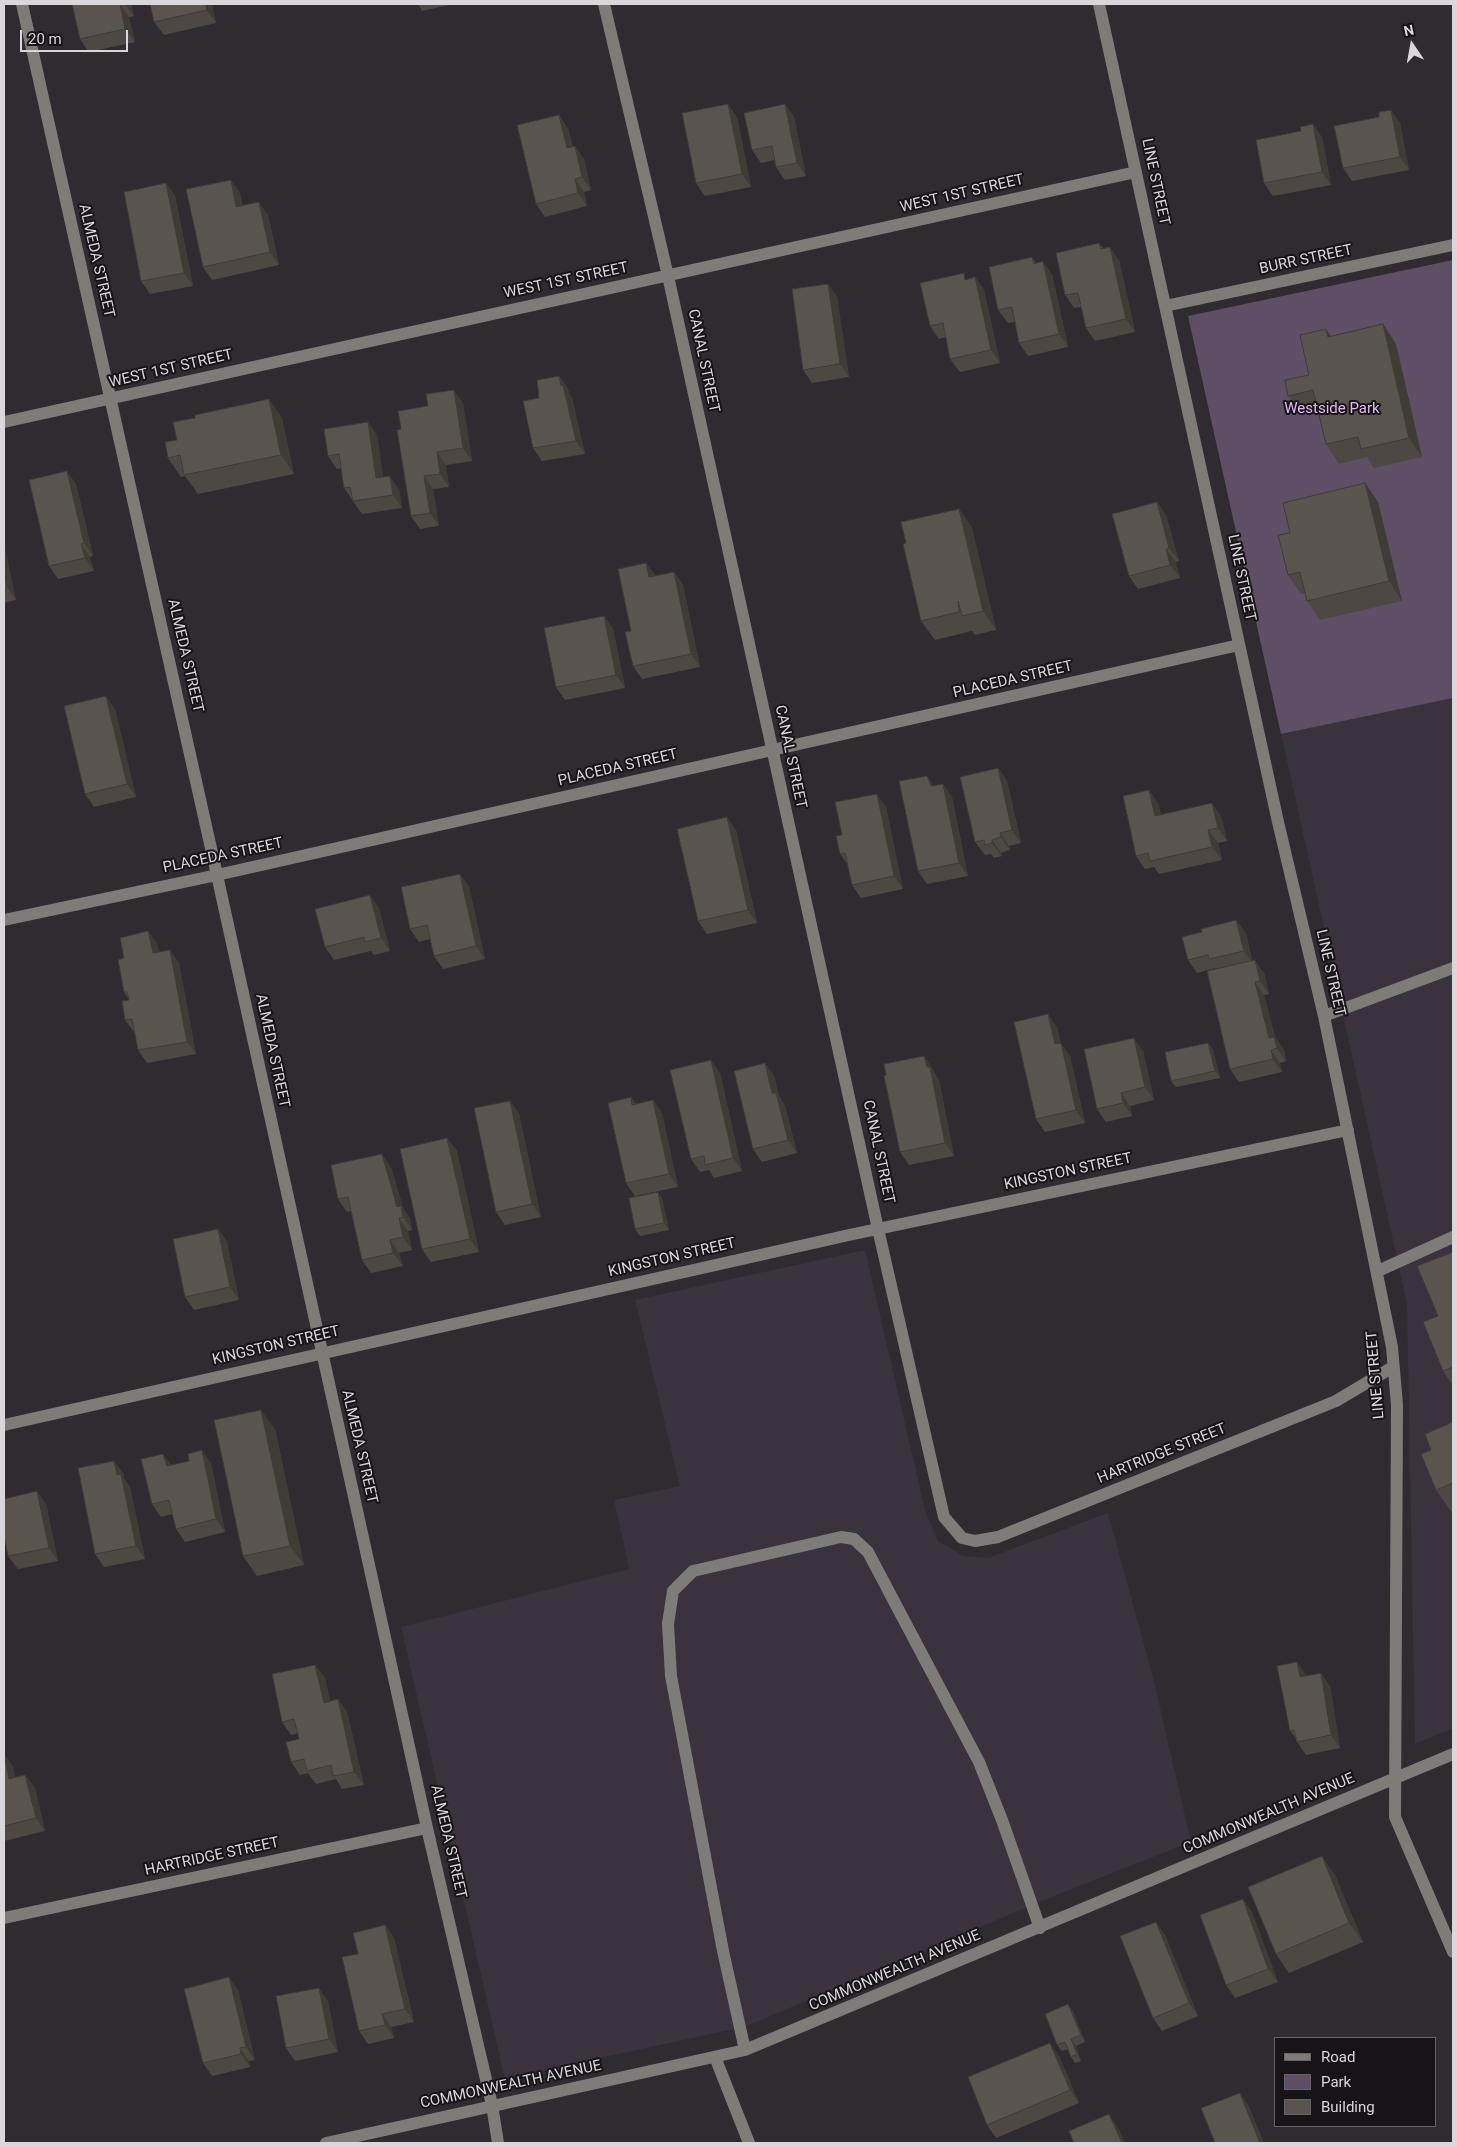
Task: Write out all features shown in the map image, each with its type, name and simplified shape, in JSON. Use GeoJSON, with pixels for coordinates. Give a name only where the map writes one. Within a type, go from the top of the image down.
{"type":"FeatureCollection","features":[{"type":"Feature","properties":{"kind":"street","name":"ALMEDA STREET"},"geometry":{"type":"LineString","coordinates":[[22,4],[218,875],[428,1828],[492,2106],[498,2143]]}},
{"type":"Feature","properties":{"kind":"street","name":"CANAL STREET"},"geometry":{"type":"LineString","coordinates":[[604,4],[668,276],[878,1229],[944,1517]]}},
{"type":"Feature","properties":{"kind":"street","name":"LINE STREET"},"geometry":{"type":"LineString","coordinates":[[1099,4],[1278,822],[1324,1016],[1378,1271],[1392,1347],[1397,1405],[1394,1817],[1453,1952]]}},
{"type":"Feature","properties":{"kind":"street","name":"WEST 1ST STREET"},"geometry":{"type":"LineString","coordinates":[[4,422],[1136,172]]}},
{"type":"Feature","properties":{"kind":"street","name":"BURR STREET"},"geometry":{"type":"LineString","coordinates":[[1165,306],[1187,303],[1453,245]]}},
{"type":"Feature","properties":{"kind":"street","name":"PLACEDA STREET"},"geometry":{"type":"LineString","coordinates":[[4,920],[218,875],[1239,646]]}},
{"type":"Feature","properties":{"kind":"street"},"geometry":{"type":"LineString","coordinates":[[1324,1016],[1453,968]]}},
{"type":"Feature","properties":{"kind":"street","name":"KINGSTON STREET"},"geometry":{"type":"LineString","coordinates":[[4,1425],[322,1352],[878,1229],[1348,1130]]}},
{"type":"Feature","properties":{"kind":"street"},"geometry":{"type":"LineString","coordinates":[[1378,1271],[1453,1237]]}},
{"type":"Feature","properties":{"kind":"street","name":"HARTRIDGE STREET"},"geometry":{"type":"LineString","coordinates":[[944,1517],[962,1538],[975,1541],[998,1537],[1336,1401],[1393,1367]]}},
{"type":"Feature","properties":{"kind":"street"},"geometry":{"type":"LineString","coordinates":[[745,2050],[721,1942],[671,1676],[668,1624],[673,1591],[693,1571],[841,1537],[854,1539],[868,1552],[978,1762],[1002,1820],[1040,1928]]}},
{"type":"Feature","properties":{"kind":"street","name":"COMMONWEALTH AVENUE"},"geometry":{"type":"LineString","coordinates":[[326,2143],[745,2050],[1453,1754]]}},
{"type":"Feature","properties":{"kind":"street","name":"HARTRIDGE STREET"},"geometry":{"type":"LineString","coordinates":[[4,1918],[428,1828]]}},
{"type":"Feature","properties":{"kind":"street"},"geometry":{"type":"LineString","coordinates":[[715,2057],[749,2143]]}},
{"type":"Feature","properties":{"kind":"shaded area"},"geometry":{"type":"Polygon","coordinates":[[[1453,698],[1453,1728],[1415,1744],[1407,1304],[1281,734],[1453,698]]]}},
{"type":"Feature","properties":{"kind":"shaded area"},"geometry":{"type":"Polygon","coordinates":[[[865,1250],[925,1510],[938,1541],[964,1556],[988,1558],[1108,1513],[1153,1677],[1191,1842],[1044,1900],[747,2026],[505,2079],[401,1627],[629,1569],[614,1500],[680,1486],[635,1300],[865,1250]]]}},
{"type":"Feature","properties":{"kind":"green space","name":"Westside Park"},"geometry":{"type":"Polygon","coordinates":[[[1453,260],[1453,698],[1281,734],[1188,316],[1453,260]]]}},
{"type":"Feature","properties":{"kind":"building"},"geometry":{"type":"Polygon","coordinates":[[[72,4],[120,4],[125,29],[80,39],[72,4]]]}},
{"type":"Feature","properties":{"kind":"building"},"geometry":{"type":"Polygon","coordinates":[[[150,4],[206,4],[207,10],[154,22],[150,4]]]}},
{"type":"Feature","properties":{"kind":"building"},"geometry":{"type":"Polygon","coordinates":[[[728,104],[742,174],[696,183],[682,113],[728,104]]]}},
{"type":"Feature","properties":{"kind":"building"},"geometry":{"type":"Polygon","coordinates":[[[785,104],[797,163],[776,167],[772,146],[752,150],[744,113],[785,104]]]}},
{"type":"Feature","properties":{"kind":"building"},"geometry":{"type":"Polygon","coordinates":[[[1391,110],[1400,157],[1343,168],[1334,126],[1379,117],[1379,112],[1391,110]]]}},
{"type":"Feature","properties":{"kind":"building"},"geometry":{"type":"Polygon","coordinates":[[[559,115],[567,148],[575,146],[582,177],[575,179],[578,193],[536,204],[517,125],[559,115]]]}},
{"type":"Feature","properties":{"kind":"building"},"geometry":{"type":"Polygon","coordinates":[[[1313,124],[1322,172],[1264,183],[1256,140],[1301,131],[1300,127],[1313,124]]]}},
{"type":"Feature","properties":{"kind":"building"},"geometry":{"type":"Polygon","coordinates":[[[231,180],[236,207],[259,202],[270,252],[203,267],[186,189],[231,180]]]}},
{"type":"Feature","properties":{"kind":"building"},"geometry":{"type":"Polygon","coordinates":[[[166,183],[184,273],[141,281],[124,192],[166,183]]]}},
{"type":"Feature","properties":{"kind":"building"},"geometry":{"type":"Polygon","coordinates":[[[1099,243],[1101,249],[1110,247],[1126,319],[1086,328],[1078,293],[1065,295],[1056,253],[1099,243]]]}},
{"type":"Feature","properties":{"kind":"building"},"geometry":{"type":"Polygon","coordinates":[[[1032,257],[1034,264],[1043,261],[1059,334],[1019,343],[1012,307],[998,310],[989,267],[1032,257]]]}},
{"type":"Feature","properties":{"kind":"building"},"geometry":{"type":"Polygon","coordinates":[[[964,273],[965,280],[975,277],[991,350],[950,359],[943,323],[930,326],[920,283],[964,273]]]}},
{"type":"Feature","properties":{"kind":"building"},"geometry":{"type":"Polygon","coordinates":[[[828,284],[840,364],[803,370],[792,289],[828,284]]]}},
{"type":"Feature","properties":{"kind":"building"},"geometry":{"type":"Polygon","coordinates":[[[1383,324],[1409,438],[1361,449],[1358,437],[1326,444],[1313,390],[1288,396],[1285,380],[1309,375],[1300,335],[1326,329],[1328,337],[1383,324]]]}},
{"type":"Feature","properties":{"kind":"building"},"geometry":{"type":"Polygon","coordinates":[[[559,376],[561,386],[563,385],[576,441],[533,448],[523,401],[539,398],[537,380],[559,376]]]}},
{"type":"Feature","properties":{"kind":"building"},"geometry":{"type":"Polygon","coordinates":[[[454,390],[463,448],[437,452],[440,474],[424,476],[430,513],[411,516],[397,430],[401,429],[398,411],[428,406],[426,394],[454,390]]]}},
{"type":"Feature","properties":{"kind":"building"},"geometry":{"type":"Polygon","coordinates":[[[269,399],[281,455],[184,475],[180,455],[168,458],[165,442],[177,440],[173,422],[195,418],[195,415],[269,399]]]}},
{"type":"Feature","properties":{"kind":"building"},"geometry":{"type":"Polygon","coordinates":[[[368,422],[376,478],[390,476],[393,495],[353,501],[350,487],[344,488],[339,454],[328,456],[324,429],[368,422]]]}},
{"type":"Feature","properties":{"kind":"building"},"geometry":{"type":"Polygon","coordinates":[[[67,471],[84,543],[81,544],[85,558],[49,566],[29,480],[67,471]]]}},
{"type":"Feature","properties":{"kind":"building"},"geometry":{"type":"Polygon","coordinates":[[[1365,483],[1389,581],[1307,601],[1300,572],[1288,575],[1278,535],[1290,533],[1283,503],[1365,483]]]}},
{"type":"Feature","properties":{"kind":"building"},"geometry":{"type":"Polygon","coordinates":[[[1157,502],[1169,548],[1166,549],[1170,565],[1129,576],[1112,514],[1157,502]]]}},
{"type":"Feature","properties":{"kind":"building"},"geometry":{"type":"Polygon","coordinates":[[[959,509],[983,611],[962,616],[958,601],[959,612],[921,621],[903,544],[906,543],[901,522],[959,509]]]}},
{"type":"Feature","properties":{"kind":"building"},"geometry":{"type":"Polygon","coordinates":[[[646,563],[649,577],[674,572],[691,654],[633,666],[625,632],[631,631],[618,569],[646,563]]]}},
{"type":"Feature","properties":{"kind":"building"},"geometry":{"type":"Polygon","coordinates":[[[4,573],[7,587],[4,588],[4,573]]]}},
{"type":"Feature","properties":{"kind":"building"},"geometry":{"type":"Polygon","coordinates":[[[604,616],[616,675],[556,687],[544,628],[604,616]]]}},
{"type":"Feature","properties":{"kind":"building"},"geometry":{"type":"Polygon","coordinates":[[[106,696],[127,784],[85,794],[64,706],[106,696]]]}},
{"type":"Feature","properties":{"kind":"building"},"geometry":{"type":"Polygon","coordinates":[[[998,768],[1012,830],[1000,833],[1001,837],[985,845],[984,840],[975,842],[960,777],[998,768]]]}},
{"type":"Feature","properties":{"kind":"building"},"geometry":{"type":"Polygon","coordinates":[[[927,776],[931,786],[943,784],[959,863],[918,871],[899,781],[927,776]]]}},
{"type":"Feature","properties":{"kind":"building"},"geometry":{"type":"Polygon","coordinates":[[[1149,790],[1155,816],[1212,803],[1218,828],[1208,830],[1212,847],[1150,861],[1148,853],[1136,856],[1123,796],[1149,790]]]}},
{"type":"Feature","properties":{"kind":"building"},"geometry":{"type":"Polygon","coordinates":[[[877,794],[894,876],[852,885],[845,853],[840,854],[836,836],[842,835],[835,802],[877,794]]]}},
{"type":"Feature","properties":{"kind":"building"},"geometry":{"type":"Polygon","coordinates":[[[727,817],[748,910],[698,921],[677,829],[727,817]]]}},
{"type":"Feature","properties":{"kind":"building"},"geometry":{"type":"Polygon","coordinates":[[[460,874],[476,946],[434,956],[427,925],[410,929],[401,887],[460,874]]]}},
{"type":"Feature","properties":{"kind":"building"},"geometry":{"type":"Polygon","coordinates":[[[370,895],[381,938],[365,942],[364,937],[325,947],[315,909],[370,895]]]}},
{"type":"Feature","properties":{"kind":"building"},"geometry":{"type":"Polygon","coordinates":[[[1236,920],[1244,951],[1209,959],[1208,955],[1188,960],[1182,937],[1202,932],[1201,929],[1236,920]]]}},
{"type":"Feature","properties":{"kind":"building"},"geometry":{"type":"Polygon","coordinates":[[[148,931],[153,953],[170,950],[187,1042],[138,1050],[132,1019],[125,1020],[122,1001],[129,1000],[127,992],[124,992],[118,960],[124,958],[120,938],[148,931]]]}},
{"type":"Feature","properties":{"kind":"building"},"geometry":{"type":"Polygon","coordinates":[[[1255,960],[1260,981],[1255,982],[1269,1038],[1274,1037],[1277,1048],[1271,1050],[1273,1059],[1230,1069],[1207,971],[1255,960]]]}},
{"type":"Feature","properties":{"kind":"building"},"geometry":{"type":"Polygon","coordinates":[[[1048,1014],[1055,1044],[1061,1043],[1076,1110],[1036,1119],[1014,1022],[1048,1014]]]}},
{"type":"Feature","properties":{"kind":"building"},"geometry":{"type":"Polygon","coordinates":[[[1134,1038],[1145,1087],[1121,1093],[1123,1103],[1097,1109],[1084,1049],[1134,1038]]]}},
{"type":"Feature","properties":{"kind":"building"},"geometry":{"type":"Polygon","coordinates":[[[1208,1043],[1215,1071],[1171,1081],[1165,1052],[1208,1043]]]}},
{"type":"Feature","properties":{"kind":"building"},"geometry":{"type":"Polygon","coordinates":[[[924,1056],[927,1067],[930,1067],[945,1143],[900,1152],[884,1076],[886,1075],[884,1064],[924,1056]]]}},
{"type":"Feature","properties":{"kind":"building"},"geometry":{"type":"Polygon","coordinates":[[[711,1060],[733,1158],[705,1165],[704,1156],[691,1159],[670,1070],[711,1060]]]}},
{"type":"Feature","properties":{"kind":"building"},"geometry":{"type":"Polygon","coordinates":[[[765,1063],[772,1093],[776,1093],[788,1140],[753,1149],[734,1071],[765,1063]]]}},
{"type":"Feature","properties":{"kind":"building"},"geometry":{"type":"Polygon","coordinates":[[[631,1097],[632,1105],[653,1100],[669,1174],[626,1183],[608,1103],[631,1097]]]}},
{"type":"Feature","properties":{"kind":"building"},"geometry":{"type":"Polygon","coordinates":[[[510,1101],[532,1204],[496,1212],[474,1108],[510,1101]]]}},
{"type":"Feature","properties":{"kind":"building"},"geometry":{"type":"Polygon","coordinates":[[[447,1138],[470,1239],[422,1249],[400,1149],[447,1138]]]}},
{"type":"Feature","properties":{"kind":"building"},"geometry":{"type":"Polygon","coordinates":[[[382,1154],[397,1207],[401,1206],[403,1217],[399,1218],[403,1237],[390,1240],[393,1253],[362,1260],[348,1197],[338,1199],[331,1165],[382,1154]]]}},
{"type":"Feature","properties":{"kind":"building"},"geometry":{"type":"Polygon","coordinates":[[[658,1192],[664,1223],[635,1229],[629,1198],[658,1192]]]}},
{"type":"Feature","properties":{"kind":"building"},"geometry":{"type":"Polygon","coordinates":[[[218,1229],[230,1287],[185,1297],[173,1239],[218,1229]]]}},
{"type":"Feature","properties":{"kind":"building"},"geometry":{"type":"Polygon","coordinates":[[[1453,1252],[1453,1367],[1443,1371],[1423,1322],[1438,1316],[1417,1266],[1453,1252]]]}},
{"type":"Feature","properties":{"kind":"building"},"geometry":{"type":"Polygon","coordinates":[[[261,1410],[290,1546],[243,1556],[214,1420],[261,1410]]]}},
{"type":"Feature","properties":{"kind":"building"},"geometry":{"type":"Polygon","coordinates":[[[1453,1422],[1453,1483],[1436,1490],[1421,1454],[1431,1450],[1425,1434],[1453,1422]]]}},
{"type":"Feature","properties":{"kind":"building"},"geometry":{"type":"Polygon","coordinates":[[[202,1450],[216,1519],[176,1529],[169,1500],[152,1504],[141,1459],[163,1454],[167,1466],[189,1461],[188,1454],[202,1450]]]}},
{"type":"Feature","properties":{"kind":"building"},"geometry":{"type":"Polygon","coordinates":[[[114,1461],[117,1475],[121,1474],[136,1546],[95,1554],[78,1468],[114,1461]]]}},
{"type":"Feature","properties":{"kind":"building"},"geometry":{"type":"Polygon","coordinates":[[[37,1491],[49,1548],[8,1556],[4,1535],[4,1499],[37,1491]]]}},
{"type":"Feature","properties":{"kind":"building"},"geometry":{"type":"Polygon","coordinates":[[[1297,1662],[1300,1677],[1321,1673],[1331,1735],[1297,1742],[1294,1730],[1290,1731],[1277,1666],[1297,1662]]]}},
{"type":"Feature","properties":{"kind":"building"},"geometry":{"type":"Polygon","coordinates":[[[315,1665],[324,1703],[338,1699],[354,1772],[333,1776],[331,1765],[307,1771],[304,1759],[291,1762],[286,1742],[299,1739],[294,1719],[282,1722],[272,1674],[315,1665]]]}},
{"type":"Feature","properties":{"kind":"building"},"geometry":{"type":"Polygon","coordinates":[[[4,1754],[9,1779],[25,1775],[36,1818],[4,1826],[4,1754]]]}},
{"type":"Feature","properties":{"kind":"building"},"geometry":{"type":"Polygon","coordinates":[[[1322,1856],[1349,1923],[1276,1954],[1248,1887],[1322,1856]]]}},
{"type":"Feature","properties":{"kind":"building"},"geometry":{"type":"Polygon","coordinates":[[[1243,1899],[1268,1969],[1226,1985],[1200,1915],[1243,1899]]]}},
{"type":"Feature","properties":{"kind":"building"},"geometry":{"type":"Polygon","coordinates":[[[1156,1922],[1189,2003],[1153,2018],[1120,1936],[1156,1922]]]}},
{"type":"Feature","properties":{"kind":"building"},"geometry":{"type":"Polygon","coordinates":[[[385,1925],[405,2009],[382,2014],[385,2025],[359,2031],[342,1957],[358,1954],[353,1933],[385,1925]]]}},
{"type":"Feature","properties":{"kind":"building"},"geometry":{"type":"Polygon","coordinates":[[[229,1977],[246,2047],[240,2048],[241,2054],[203,2063],[184,1989],[229,1977]]]}},
{"type":"Feature","properties":{"kind":"building"},"geometry":{"type":"Polygon","coordinates":[[[319,1988],[329,2039],[286,2048],[276,1996],[319,1988]]]}},
{"type":"Feature","properties":{"kind":"building"},"geometry":{"type":"Polygon","coordinates":[[[1068,2004],[1081,2035],[1071,2039],[1077,2054],[1071,2057],[1065,2042],[1057,2045],[1045,2014],[1068,2004]]]}},
{"type":"Feature","properties":{"kind":"building"},"geometry":{"type":"Polygon","coordinates":[[[1050,2043],[1070,2090],[987,2125],[968,2077],[1050,2043]]]}},
{"type":"Feature","properties":{"kind":"building"},"geometry":{"type":"Polygon","coordinates":[[[1240,2093],[1260,2143],[1215,2143],[1201,2108],[1240,2093]]]}},
{"type":"Feature","properties":{"kind":"building"},"geometry":{"type":"Polygon","coordinates":[[[1109,2114],[1122,2143],[1074,2143],[1069,2131],[1109,2114]]]}}]}
